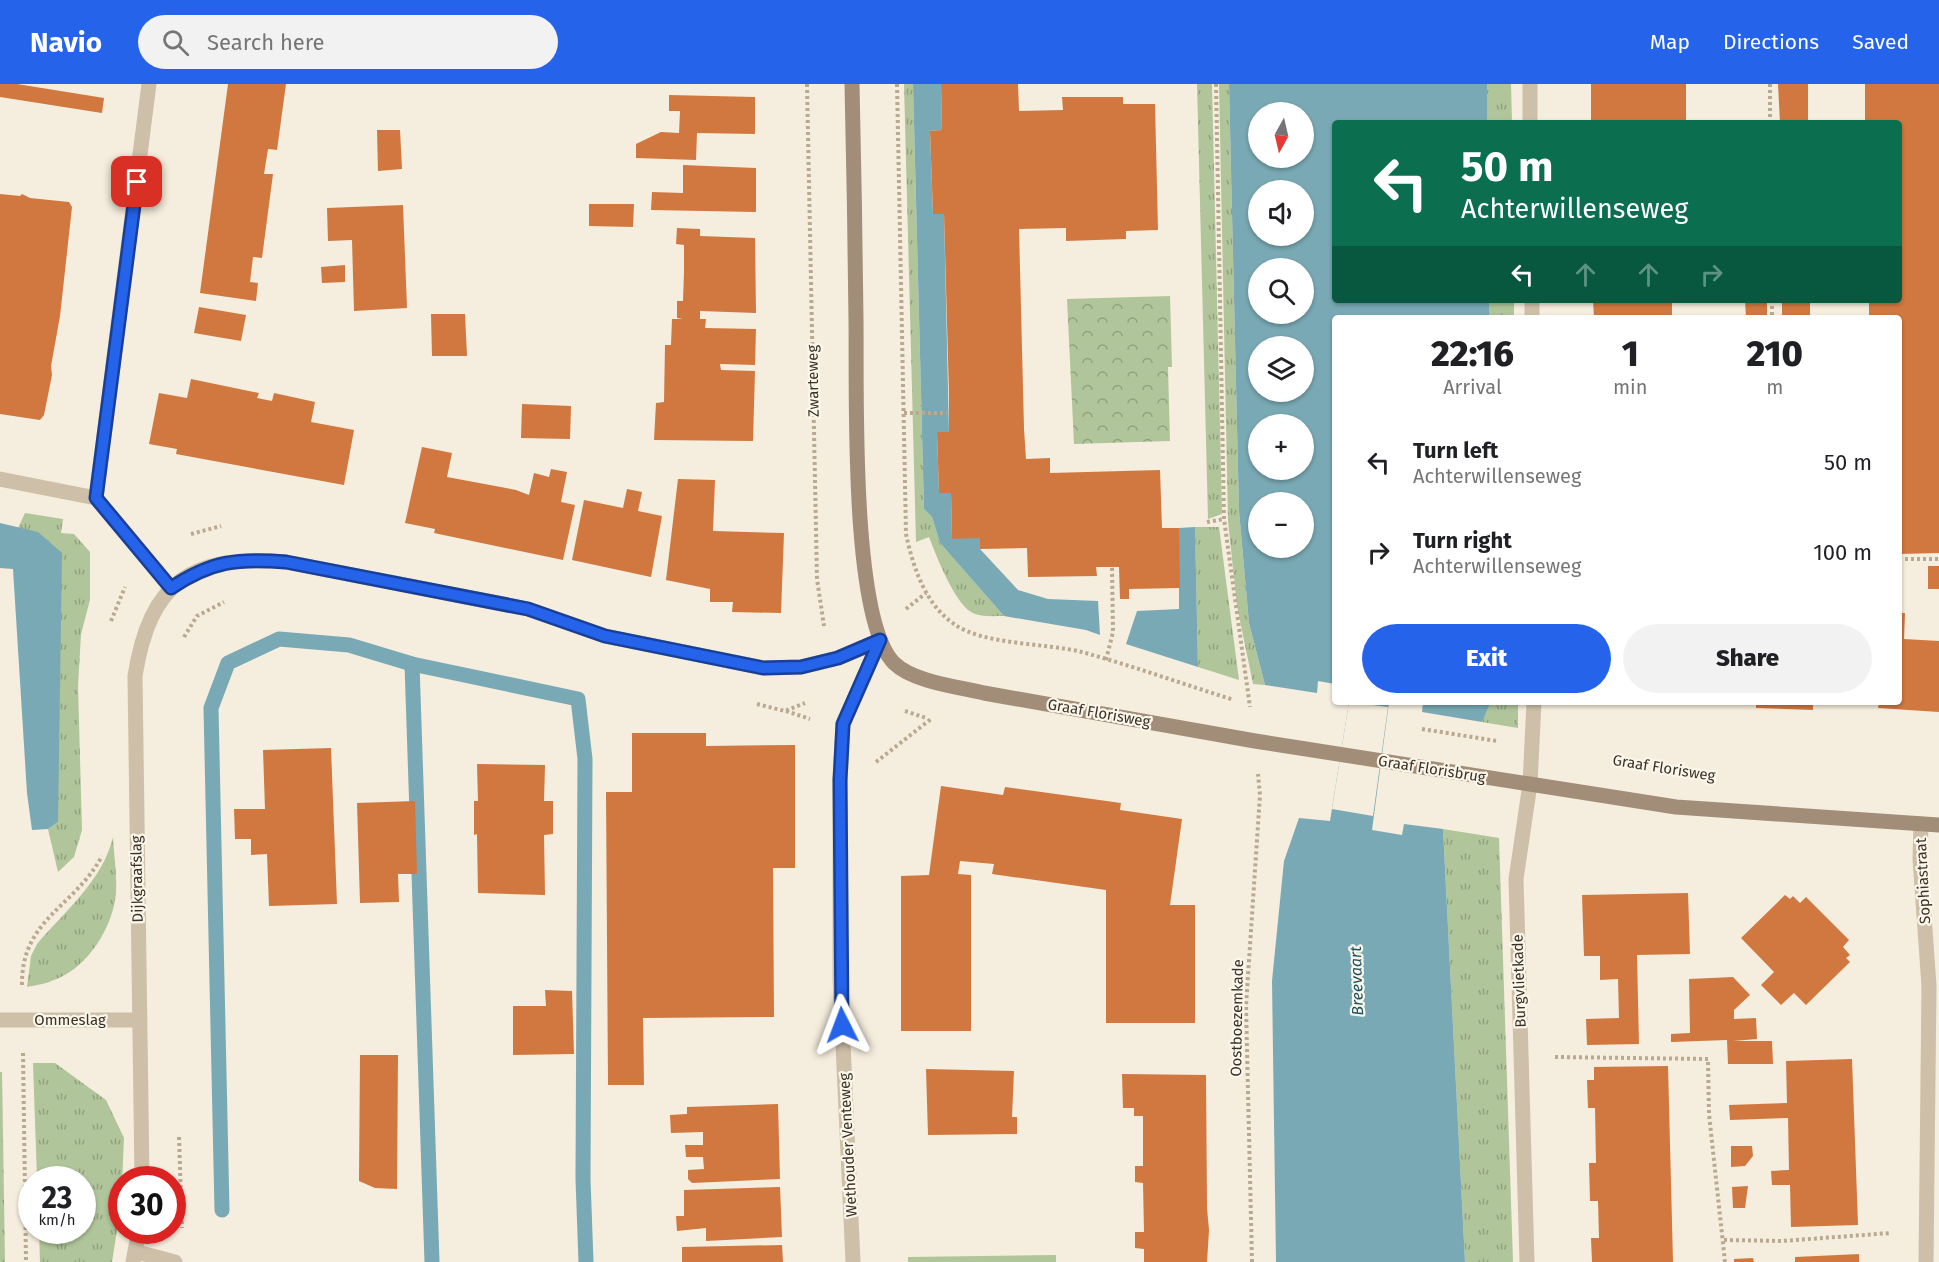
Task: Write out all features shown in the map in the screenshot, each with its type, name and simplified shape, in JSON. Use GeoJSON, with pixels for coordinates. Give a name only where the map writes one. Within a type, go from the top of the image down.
{"type":"FeatureCollection","features":[{"type":"Feature","properties":{"kind":"main road"},"geometry":{"type":"LineString","coordinates":[[852,84],[859,490],[865,569],[880,640]]}},
{"type":"Feature","properties":{"kind":"main road","name":"Graaf Florisweg"},"geometry":{"type":"LineString","coordinates":[[880,640],[895,663],[926,680],[984,693],[1334,754]]}},
{"type":"Feature","properties":{"kind":"main road","name":"Graaf Florisbrug"},"geometry":{"type":"LineString","coordinates":[[1334,754],[1530,784]]}},
{"type":"Feature","properties":{"kind":"main road"},"geometry":{"type":"LineString","coordinates":[[1530,784],[1676,807],[1939,825]]}},
{"type":"Feature","properties":{"kind":"street"},"geometry":{"type":"LineString","coordinates":[[96,498],[149,84]]}},
{"type":"Feature","properties":{"kind":"street"},"geometry":{"type":"LineString","coordinates":[[1530,84],[1530,120]]}},
{"type":"Feature","properties":{"kind":"street"},"geometry":{"type":"LineString","coordinates":[[0,478],[96,498],[171,588],[194,572],[224,562],[256,560],[286,562],[528,609],[605,636],[763,668],[801,667],[838,658],[880,640]]}},
{"type":"Feature","properties":{"kind":"street","name":"Dijkgraafslag"},"geometry":{"type":"LineString","coordinates":[[142,1166],[135,676],[140,643],[148,621],[171,588]]}},
{"type":"Feature","properties":{"kind":"street","name":"Wethouder Venteweg"},"geometry":{"type":"LineString","coordinates":[[853,1262],[840,979],[840,789],[843,724],[880,640]]}},
{"type":"Feature","properties":{"kind":"street","name":"Burgvlietkade"},"geometry":{"type":"LineString","coordinates":[[1527,1262],[1516,879],[1530,784],[1534,705]]}},
{"type":"Feature","properties":{"kind":"street","name":"Sophiastraat"},"geometry":{"type":"LineString","coordinates":[[1921,824],[1920,859],[1929,986],[1926,1262]]}},
{"type":"Feature","properties":{"kind":"street","name":"Ommeslag"},"geometry":{"type":"LineString","coordinates":[[0,1020],[139,1020]]}},
{"type":"Feature","properties":{"kind":"street"},"geometry":{"type":"LineString","coordinates":[[135,1257],[175,1262]]}},
{"type":"Feature","properties":{"kind":"path","name":"Zwarteweg"},"geometry":{"type":"LineString","coordinates":[[807,84],[817,579],[825,630],[838,658]]}},
{"type":"Feature","properties":{"kind":"path"},"geometry":{"type":"LineString","coordinates":[[897,84],[906,534],[915,568],[926,593],[939,611],[965,632],[1080,652],[1250,705],[1262,706]]}},
{"type":"Feature","properties":{"kind":"path"},"geometry":{"type":"LineString","coordinates":[[1216,84],[1224,519],[1255,741]]}},
{"type":"Feature","properties":{"kind":"path"},"geometry":{"type":"LineString","coordinates":[[1770,84],[1770,120]]}},
{"type":"Feature","properties":{"kind":"path"},"geometry":{"type":"LineString","coordinates":[[904,413],[947,413]]}},
{"type":"Feature","properties":{"kind":"path"},"geometry":{"type":"LineString","coordinates":[[1207,522],[1224,519]]}},
{"type":"Feature","properties":{"kind":"path"},"geometry":{"type":"LineString","coordinates":[[1902,559],[1939,559]]}},
{"type":"Feature","properties":{"kind":"path"},"geometry":{"type":"LineString","coordinates":[[1106,660],[1113,632],[1112,567]]}},
{"type":"Feature","properties":{"kind":"path"},"geometry":{"type":"LineString","coordinates":[[181,644],[197,616],[233,598]]}},
{"type":"Feature","properties":{"kind":"path"},"geometry":{"type":"LineString","coordinates":[[840,789],[931,719]]}},
{"type":"Feature","properties":{"kind":"path"},"geometry":{"type":"LineString","coordinates":[[1416,729],[1533,746]]}},
{"type":"Feature","properties":{"kind":"path","name":"Oostboezemkade"},"geometry":{"type":"LineString","coordinates":[[1252,1262],[1246,1006],[1260,795],[1258,774]]}},
{"type":"Feature","properties":{"kind":"path"},"geometry":{"type":"LineString","coordinates":[[22,987],[22,967],[30,941],[89,875],[103,853]]}},
{"type":"Feature","properties":{"kind":"path"},"geometry":{"type":"LineString","coordinates":[[1521,1056],[1708,1059],[1709,1114],[1725,1262]]}},
{"type":"Feature","properties":{"kind":"path"},"geometry":{"type":"LineString","coordinates":[[23,1064],[26,1262]]}},
{"type":"Feature","properties":{"kind":"path"},"geometry":{"type":"LineString","coordinates":[[1724,1240],[1782,1241],[1925,1233]]}},
{"type":"Feature","properties":{"kind":"green space"},"geometry":{"type":"Polygon","coordinates":[[[904,84],[913,84],[924,509],[932,517],[940,543],[1004,616],[982,616],[968,610],[954,592],[929,537],[916,542],[904,84]]]}},
{"type":"Feature","properties":{"kind":"green space"},"geometry":{"type":"Polygon","coordinates":[[[1197,84],[1212,84],[1222,514],[1208,519],[1197,84]]]}},
{"type":"Feature","properties":{"kind":"green space"},"geometry":{"type":"Polygon","coordinates":[[[1219,84],[1229,84],[1239,511],[1249,623],[1265,685],[1253,684],[1237,606],[1228,521],[1219,84]]]}},
{"type":"Feature","properties":{"kind":"green space"},"geometry":{"type":"Polygon","coordinates":[[[1487,84],[1511,84],[1512,120],[1487,120],[1487,84]]]}},
{"type":"Feature","properties":{"kind":"green space"},"geometry":{"type":"Polygon","coordinates":[[[1170,296],[1172,367],[1168,367],[1170,441],[1074,444],[1067,299],[1170,296]]]}},
{"type":"Feature","properties":{"kind":"green space"},"geometry":{"type":"Polygon","coordinates":[[[1489,303],[1514,303],[1514,315],[1489,315],[1489,303]]]}},
{"type":"Feature","properties":{"kind":"green space"},"geometry":{"type":"Polygon","coordinates":[[[25,513],[63,519],[61,533],[74,534],[90,552],[90,600],[81,634],[78,686],[82,830],[74,857],[58,872],[48,829],[58,822],[18,528],[25,513]]]}},
{"type":"Feature","properties":{"kind":"green space"},"geometry":{"type":"Polygon","coordinates":[[[1195,527],[1219,527],[1239,680],[1198,667],[1195,527]]]}},
{"type":"Feature","properties":{"kind":"green space"},"geometry":{"type":"Polygon","coordinates":[[[1490,705],[1518,705],[1518,728],[1482,722],[1490,705]]]}},
{"type":"Feature","properties":{"kind":"green space"},"geometry":{"type":"Polygon","coordinates":[[[1443,829],[1499,838],[1513,1262],[1465,1262],[1443,829]]]}},
{"type":"Feature","properties":{"kind":"green space"},"geometry":{"type":"Polygon","coordinates":[[[113,837],[116,893],[110,919],[97,945],[78,966],[66,974],[48,982],[27,987],[31,956],[37,944],[92,881],[108,853],[113,837]]]}},
{"type":"Feature","properties":{"kind":"green space"},"geometry":{"type":"Polygon","coordinates":[[[33,1063],[55,1063],[106,1100],[124,1138],[123,1166],[108,1166],[108,1244],[115,1244],[112,1262],[40,1262],[39,1244],[96,1244],[96,1166],[37,1166],[33,1063]]]}},
{"type":"Feature","properties":{"kind":"green space"},"geometry":{"type":"Polygon","coordinates":[[[0,1072],[2,1072],[5,1262],[0,1262],[0,1072]]]}},
{"type":"Feature","properties":{"kind":"green space"},"geometry":{"type":"Polygon","coordinates":[[[1056,1255],[1056,1262],[908,1262],[908,1257],[1056,1255]]]}},
{"type":"Feature","properties":{"kind":"water"},"geometry":{"type":"Polygon","coordinates":[[[913,84],[941,84],[942,130],[930,131],[933,214],[944,214],[949,432],[937,433],[939,492],[951,493],[952,538],[980,538],[980,549],[1018,590],[1048,599],[1098,601],[1100,635],[1086,630],[1004,616],[940,543],[932,517],[924,509],[913,84]]]}},
{"type":"Feature","properties":{"kind":"water"},"geometry":{"type":"Polygon","coordinates":[[[1229,84],[1487,84],[1487,120],[1332,120],[1332,303],[1489,303],[1489,315],[1332,315],[1332,683],[1318,681],[1317,693],[1265,685],[1249,623],[1239,511],[1229,84]]]}},
{"type":"Feature","properties":{"kind":"water"},"geometry":{"type":"Polygon","coordinates":[[[0,523],[38,532],[62,553],[58,822],[48,829],[32,830],[27,793],[13,569],[0,568],[0,523]]]}},
{"type":"Feature","properties":{"kind":"water"},"geometry":{"type":"Polygon","coordinates":[[[1195,527],[1198,667],[1126,644],[1137,611],[1179,609],[1179,528],[1195,527]]]}},
{"type":"Feature","properties":{"kind":"water","name":"Breevaart"},"geometry":{"type":"Polygon","coordinates":[[[1349,705],[1389,705],[1372,830],[1402,835],[1404,824],[1443,829],[1465,1262],[1276,1262],[1272,981],[1284,861],[1299,818],[1330,821],[1349,705]]]}},
{"type":"Feature","properties":{"kind":"water"},"geometry":{"type":"Polygon","coordinates":[[[1423,705],[1490,705],[1482,722],[1422,712],[1423,705]]]}},
{"type":"Feature","properties":{"kind":"pier"},"geometry":{"type":"Polygon","coordinates":[[[1349,705],[1388,707],[1373,816],[1332,809],[1349,705]]]}},
{"type":"Feature","properties":{"kind":"building"},"geometry":{"type":"Polygon","coordinates":[[[0,84],[17,84],[104,98],[102,113],[0,97],[0,84]]]}},
{"type":"Feature","properties":{"kind":"building"},"geometry":{"type":"Polygon","coordinates":[[[228,84],[286,84],[277,150],[268,149],[264,174],[273,174],[262,258],[253,257],[250,282],[258,283],[256,301],[200,293],[228,84]]]}},
{"type":"Feature","properties":{"kind":"building"},"geometry":{"type":"Polygon","coordinates":[[[941,84],[1018,84],[1019,111],[1063,110],[1062,97],[1123,97],[1123,104],[1155,104],[1158,230],[1126,231],[1126,239],[1066,241],[1066,228],[1019,229],[1024,429],[1026,459],[1050,458],[1050,473],[1160,470],[1162,528],[1179,528],[1180,588],[1129,589],[1129,599],[1120,599],[1119,567],[1096,567],[1097,576],[1028,577],[1027,548],[980,549],[980,538],[952,539],[951,493],[939,493],[937,432],[949,432],[944,214],[933,214],[930,131],[942,130],[941,84]]]}},
{"type":"Feature","properties":{"kind":"building"},"geometry":{"type":"Polygon","coordinates":[[[1591,84],[1686,84],[1686,120],[1591,120],[1591,84]]]}},
{"type":"Feature","properties":{"kind":"building"},"geometry":{"type":"Polygon","coordinates":[[[1778,84],[1808,84],[1808,120],[1780,120],[1778,84]]]}},
{"type":"Feature","properties":{"kind":"building"},"geometry":{"type":"Polygon","coordinates":[[[1865,84],[1939,84],[1939,553],[1902,554],[1902,315],[1869,315],[1869,303],[1902,303],[1902,120],[1865,120],[1865,84]]]}},
{"type":"Feature","properties":{"kind":"building"},"geometry":{"type":"Polygon","coordinates":[[[669,95],[755,97],[755,134],[697,133],[696,160],[636,158],[636,144],[661,132],[679,133],[680,111],[669,111],[669,95]]]}},
{"type":"Feature","properties":{"kind":"building"},"geometry":{"type":"Polygon","coordinates":[[[377,130],[400,130],[402,169],[378,171],[377,130]]]}},
{"type":"Feature","properties":{"kind":"building"},"geometry":{"type":"Polygon","coordinates":[[[683,165],[756,168],[756,212],[651,210],[652,192],[683,193],[683,165]]]}},
{"type":"Feature","properties":{"kind":"building"},"geometry":{"type":"Polygon","coordinates":[[[0,194],[20,196],[22,194],[30,198],[69,202],[72,207],[60,316],[51,366],[52,375],[44,415],[40,420],[0,414],[0,194]]]}},
{"type":"Feature","properties":{"kind":"building"},"geometry":{"type":"Polygon","coordinates":[[[589,204],[634,204],[633,227],[589,226],[589,204]]]}},
{"type":"Feature","properties":{"kind":"building"},"geometry":{"type":"Polygon","coordinates":[[[403,205],[407,308],[354,311],[352,240],[328,241],[327,208],[403,205]]]}},
{"type":"Feature","properties":{"kind":"building"},"geometry":{"type":"Polygon","coordinates":[[[677,228],[700,229],[700,236],[755,238],[756,313],[700,311],[700,319],[706,319],[705,328],[756,329],[755,365],[720,364],[721,370],[755,371],[753,441],[654,440],[656,403],[664,402],[665,345],[671,345],[672,319],[683,319],[677,318],[677,301],[683,301],[684,245],[676,244],[677,228]]]}},
{"type":"Feature","properties":{"kind":"building"},"geometry":{"type":"Polygon","coordinates":[[[345,265],[345,282],[322,283],[321,267],[345,265]]]}},
{"type":"Feature","properties":{"kind":"building"},"geometry":{"type":"Polygon","coordinates":[[[1593,303],[1672,303],[1672,315],[1594,315],[1593,303]]]}},
{"type":"Feature","properties":{"kind":"building"},"geometry":{"type":"Polygon","coordinates":[[[1745,303],[1767,303],[1767,315],[1746,315],[1745,303]]]}},
{"type":"Feature","properties":{"kind":"building"},"geometry":{"type":"Polygon","coordinates":[[[1782,303],[1810,303],[1810,315],[1782,315],[1782,303]]]}},
{"type":"Feature","properties":{"kind":"building"},"geometry":{"type":"Polygon","coordinates":[[[199,307],[246,315],[241,341],[194,333],[199,307]]]}},
{"type":"Feature","properties":{"kind":"building"},"geometry":{"type":"Polygon","coordinates":[[[431,314],[465,314],[467,356],[432,356],[431,314]]]}},
{"type":"Feature","properties":{"kind":"building"},"geometry":{"type":"Polygon","coordinates":[[[191,379],[259,393],[257,398],[272,401],[274,393],[315,402],[311,422],[354,430],[344,485],[176,454],[177,449],[149,444],[159,393],[187,398],[191,379]]]}},
{"type":"Feature","properties":{"kind":"building"},"geometry":{"type":"Polygon","coordinates":[[[522,404],[571,406],[570,439],[521,438],[522,404]]]}},
{"type":"Feature","properties":{"kind":"building"},"geometry":{"type":"Polygon","coordinates":[[[422,447],[452,453],[447,477],[516,490],[529,495],[534,473],[549,477],[551,469],[567,472],[561,502],[575,505],[563,560],[434,533],[435,529],[405,523],[422,447]]]}},
{"type":"Feature","properties":{"kind":"building"},"geometry":{"type":"Polygon","coordinates":[[[678,479],[715,480],[713,531],[784,533],[781,613],[732,612],[733,602],[710,602],[710,589],[666,580],[678,479]]]}},
{"type":"Feature","properties":{"kind":"building"},"geometry":{"type":"Polygon","coordinates":[[[627,489],[642,492],[638,511],[662,516],[651,577],[572,560],[584,500],[623,508],[627,489]]]}},
{"type":"Feature","properties":{"kind":"building"},"geometry":{"type":"Polygon","coordinates":[[[1928,566],[1939,566],[1939,589],[1928,589],[1928,566]]]}},
{"type":"Feature","properties":{"kind":"building"},"geometry":{"type":"Polygon","coordinates":[[[1902,613],[1905,613],[1904,639],[1939,641],[1939,712],[1878,708],[1878,705],[1902,705],[1902,613]]]}},
{"type":"Feature","properties":{"kind":"building"},"geometry":{"type":"Polygon","coordinates":[[[1756,705],[1813,705],[1813,710],[1756,708],[1756,705]]]}},
{"type":"Feature","properties":{"kind":"building"},"geometry":{"type":"Polygon","coordinates":[[[632,733],[706,733],[706,746],[795,745],[795,868],[773,868],[774,1017],[643,1018],[644,1085],[608,1085],[606,792],[632,792],[632,733]]]}},
{"type":"Feature","properties":{"kind":"building"},"geometry":{"type":"Polygon","coordinates":[[[331,748],[337,904],[269,906],[267,854],[251,855],[251,839],[235,839],[234,809],[265,809],[263,750],[331,748]]]}},
{"type":"Feature","properties":{"kind":"building"},"geometry":{"type":"Polygon","coordinates":[[[477,764],[545,765],[544,801],[553,801],[553,834],[544,835],[545,895],[478,893],[477,834],[474,835],[474,801],[478,801],[477,764]]]}},
{"type":"Feature","properties":{"kind":"building"},"geometry":{"type":"Polygon","coordinates":[[[941,786],[1003,795],[1005,787],[1121,803],[1120,810],[1182,819],[1170,905],[1195,905],[1195,1023],[1106,1023],[1106,890],[992,874],[994,864],[960,861],[958,874],[971,875],[971,1031],[901,1031],[901,876],[929,875],[941,786]]]}},
{"type":"Feature","properties":{"kind":"building"},"geometry":{"type":"Polygon","coordinates":[[[415,801],[417,874],[398,874],[399,902],[360,903],[357,803],[415,801]]]}},
{"type":"Feature","properties":{"kind":"building"},"geometry":{"type":"Polygon","coordinates":[[[1688,893],[1690,954],[1637,955],[1639,1044],[1587,1045],[1586,1019],[1619,1018],[1618,979],[1600,980],[1600,956],[1584,956],[1582,895],[1688,893]]]}},
{"type":"Feature","properties":{"kind":"building"},"geometry":{"type":"Polygon","coordinates":[[[1785,895],[1790,899],[1793,896],[1800,903],[1806,897],[1849,940],[1843,947],[1850,955],[1846,958],[1850,962],[1806,1005],[1794,993],[1781,1005],[1761,985],[1774,972],[1741,938],[1785,895]]]}},
{"type":"Feature","properties":{"kind":"building"},"geometry":{"type":"Polygon","coordinates":[[[1733,977],[1750,995],[1734,1010],[1734,1019],[1756,1018],[1757,1039],[1733,1041],[1772,1041],[1773,1064],[1728,1064],[1727,1040],[1671,1042],[1671,1034],[1690,1033],[1689,979],[1733,977]]]}},
{"type":"Feature","properties":{"kind":"building"},"geometry":{"type":"Polygon","coordinates":[[[545,990],[572,991],[574,1054],[513,1055],[513,1006],[546,1006],[545,990]]]}},
{"type":"Feature","properties":{"kind":"building"},"geometry":{"type":"Polygon","coordinates":[[[360,1055],[398,1055],[397,1189],[375,1188],[359,1181],[360,1055]]]}},
{"type":"Feature","properties":{"kind":"building"},"geometry":{"type":"Polygon","coordinates":[[[1852,1059],[1858,1225],[1791,1227],[1790,1185],[1772,1185],[1771,1171],[1789,1170],[1788,1118],[1730,1120],[1729,1105],[1787,1103],[1786,1061],[1852,1059]]]}},
{"type":"Feature","properties":{"kind":"building"},"geometry":{"type":"Polygon","coordinates":[[[1668,1066],[1673,1262],[1592,1262],[1591,1238],[1599,1238],[1598,1201],[1590,1201],[1589,1163],[1596,1163],[1595,1108],[1588,1108],[1587,1080],[1594,1080],[1594,1067],[1668,1066]]]}},
{"type":"Feature","properties":{"kind":"building"},"geometry":{"type":"Polygon","coordinates":[[[926,1069],[1014,1071],[1012,1117],[1017,1117],[1017,1134],[928,1135],[926,1069]]]}},
{"type":"Feature","properties":{"kind":"building"},"geometry":{"type":"Polygon","coordinates":[[[1122,1074],[1206,1075],[1209,1230],[1207,1262],[1144,1262],[1144,1249],[1135,1248],[1135,1232],[1144,1232],[1143,1183],[1135,1182],[1135,1166],[1143,1166],[1143,1116],[1134,1116],[1134,1108],[1123,1108],[1122,1074]]]}},
{"type":"Feature","properties":{"kind":"building"},"geometry":{"type":"Polygon","coordinates":[[[778,1104],[780,1179],[692,1183],[688,1179],[688,1170],[704,1169],[703,1157],[686,1157],[685,1145],[703,1145],[703,1132],[671,1133],[670,1115],[687,1114],[687,1107],[778,1104]]]}},
{"type":"Feature","properties":{"kind":"building"},"geometry":{"type":"Polygon","coordinates":[[[1731,1146],[1752,1146],[1753,1156],[1745,1166],[1731,1167],[1731,1146]]]}},
{"type":"Feature","properties":{"kind":"building"},"geometry":{"type":"Polygon","coordinates":[[[1748,1186],[1745,1208],[1733,1208],[1732,1187],[1748,1186]]]}},
{"type":"Feature","properties":{"kind":"building"},"geometry":{"type":"Polygon","coordinates":[[[780,1187],[782,1237],[706,1241],[706,1228],[677,1231],[676,1216],[684,1216],[684,1190],[780,1187]]]}},
{"type":"Feature","properties":{"kind":"building"},"geometry":{"type":"Polygon","coordinates":[[[782,1245],[783,1262],[682,1262],[682,1247],[782,1245]]]}},
{"type":"Feature","properties":{"kind":"building"},"geometry":{"type":"Polygon","coordinates":[[[1859,1254],[1859,1262],[1795,1262],[1795,1257],[1859,1254]]]}},
{"type":"Feature","properties":{"kind":"building"},"geometry":{"type":"Polygon","coordinates":[[[1753,1258],[1754,1262],[1734,1262],[1734,1259],[1753,1258]]]}},
{"type":"Feature","properties":{"kind":"waterway"},"geometry":{"type":"LineString","coordinates":[[222,1210],[211,708],[228,663],[279,639],[349,645],[412,664],[578,699],[585,759],[583,1179],[586,1262]]}},
{"type":"Feature","properties":{"kind":"waterway"},"geometry":{"type":"LineString","coordinates":[[412,664],[432,1262]]}},
{"type":"Feature","properties":{"kind":"route"},"geometry":{"type":"LineString","coordinates":[[137,182],[96,498],[171,588],[194,572],[224,562],[256,560],[286,562],[528,609],[605,636],[763,668],[801,667],[838,658],[880,640],[843,724],[840,780],[842,1025]]}}]}
